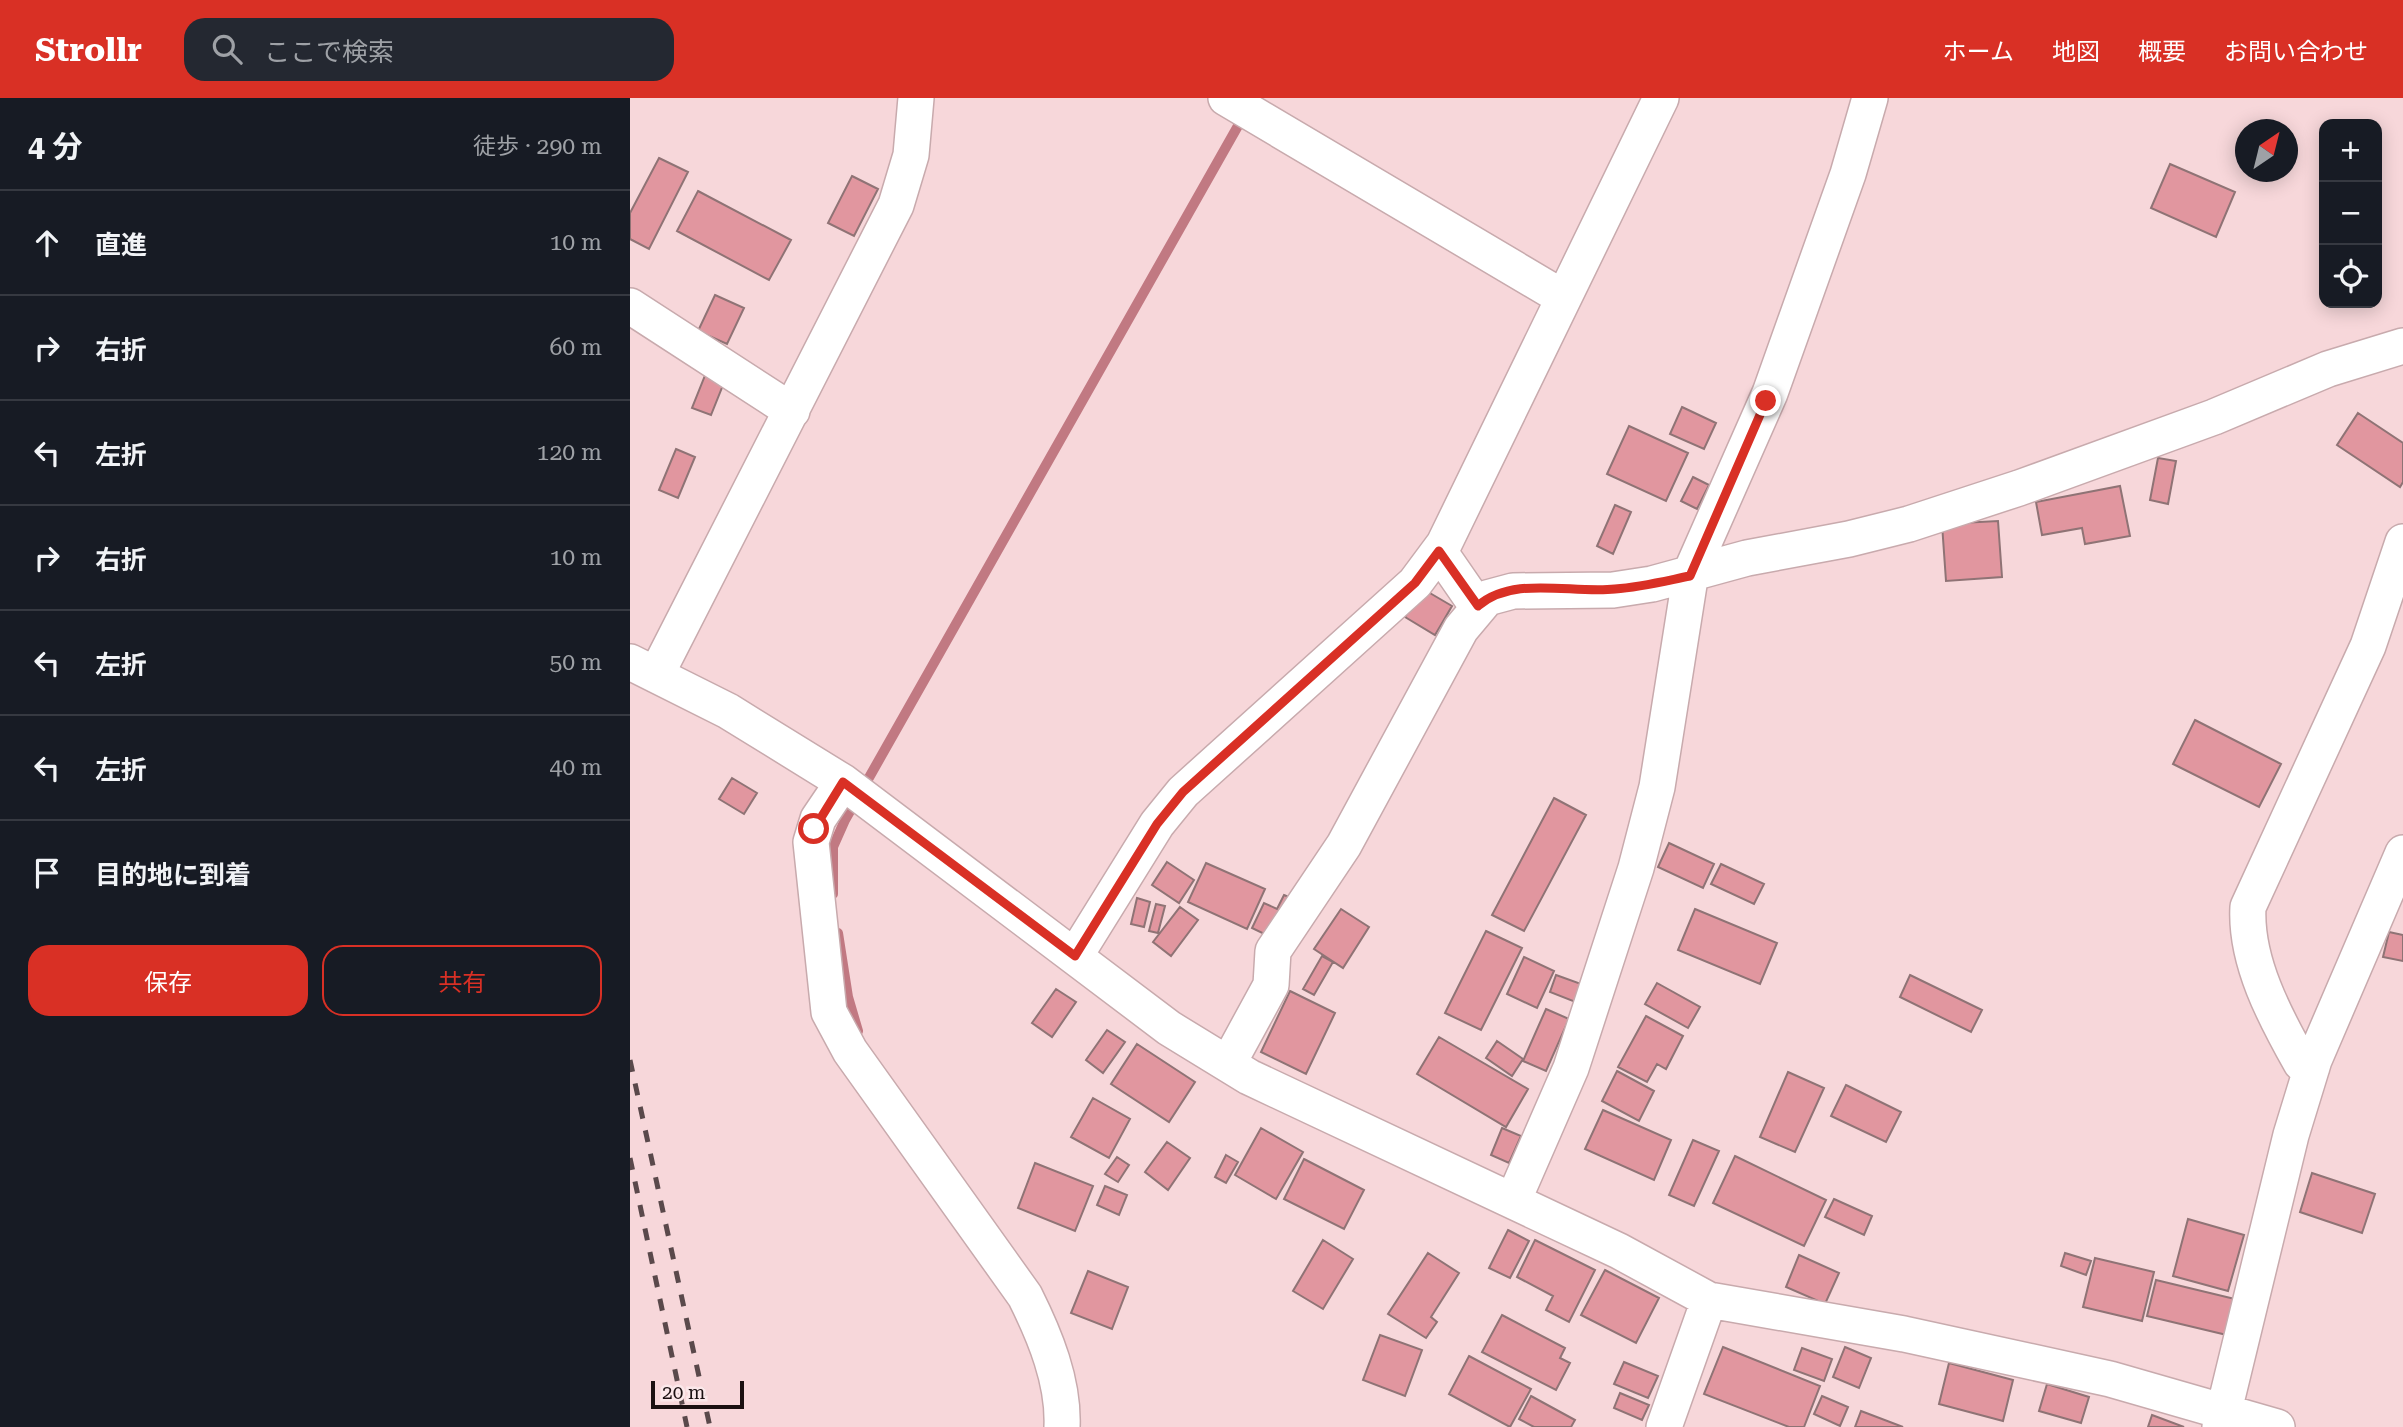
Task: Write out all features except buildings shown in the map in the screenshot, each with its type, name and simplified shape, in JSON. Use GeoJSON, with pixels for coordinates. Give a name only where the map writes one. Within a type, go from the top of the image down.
{"type":"FeatureCollection","features":[{"type":"Feature","properties":{"kind":"street"},"geometry":{"type":"LineString","coordinates":[[916,98],[911,155],[897,205],[792,411],[643,669],[728,711],[843,782],[1169,1028],[1227,1064],[1249,1077],[1619,1251],[1709,1300],[1905,1334],[2110,1379],[2223,1420],[2277,1427]]}},
{"type":"Feature","properties":{"kind":"street"},"geometry":{"type":"LineString","coordinates":[[1226,98],[1562,297]]}},
{"type":"Feature","properties":{"kind":"street"},"geometry":{"type":"LineString","coordinates":[[1075,956],[1157,824],[1183,792],[1401,596],[1439,551],[1462,511],[1562,297],[1661,98]]}},
{"type":"Feature","properties":{"kind":"street"},"geometry":{"type":"LineString","coordinates":[[1513,1201],[1571,1068],[1636,868],[1657,787],[1690,576],[1770,393],[1849,174],[1870,98]]}},
{"type":"Feature","properties":{"kind":"street"},"geometry":{"type":"LineString","coordinates":[[630,306],[792,411]]}},
{"type":"Feature","properties":{"kind":"street"},"geometry":{"type":"LineString","coordinates":[[1227,1064],[1271,985],[1273,951],[1344,845],[1455,640],[1478,606],[1488,598],[1513,591],[1613,590],[1690,576],[1747,558],[1849,539],[1909,524],[2019,488],[2214,417],[2328,369],[2403,346]]}},
{"type":"Feature","properties":{"kind":"street"},"geometry":{"type":"LineString","coordinates":[[2312,1067],[2301,1063],[2253,960],[2248,940],[2248,907],[2368,646],[2403,542]]}},
{"type":"Feature","properties":{"kind":"street"},"geometry":{"type":"LineString","coordinates":[[1439,551],[1478,606]]}},
{"type":"Feature","properties":{"kind":"street"},"geometry":{"type":"LineString","coordinates":[[843,782],[818,819],[811,842],[829,1012],[849,1051],[1024,1296],[1038,1322],[1057,1380],[1063,1408],[1062,1427]]}},
{"type":"Feature","properties":{"kind":"street"},"geometry":{"type":"LineString","coordinates":[[2223,1420],[2291,1135],[2312,1067],[2403,853]]}},
{"type":"Feature","properties":{"kind":"street"},"geometry":{"type":"LineString","coordinates":[[1664,1427],[1709,1300]]}},
{"type":"Feature","properties":{"kind":"waterway"},"geometry":{"type":"LineString","coordinates":[[833,894],[833,847],[845,820],[1243,117]]}},
{"type":"Feature","properties":{"kind":"waterway"},"geometry":{"type":"LineString","coordinates":[[838,933],[848,997],[858,1031]]}},
{"type":"Feature","properties":{"kind":"railway"},"geometry":{"type":"LineString","coordinates":[[630,1060],[710,1427]]}},
{"type":"Feature","properties":{"kind":"railway"},"geometry":{"type":"LineString","coordinates":[[630,1158],[687,1427]]}},
{"type":"Feature","properties":{"kind":"route"},"geometry":{"type":"LineString","coordinates":[[814,829],[843,782],[1075,956],[1157,824],[1183,792],[1415,583],[1439,551],[1478,606],[1488,598],[1513,591],[1613,590],[1690,576],[1766,401]]}}]}
